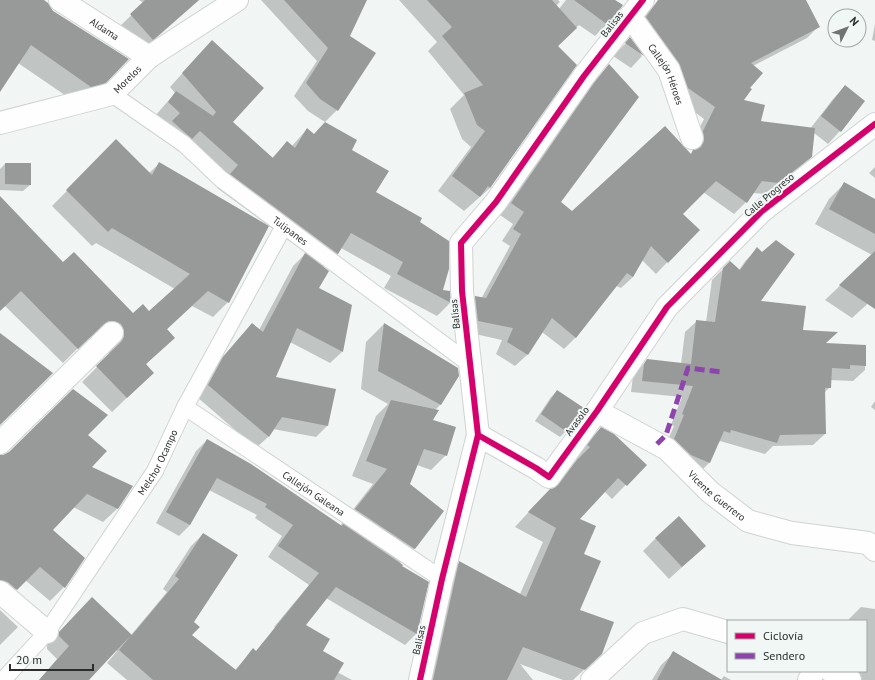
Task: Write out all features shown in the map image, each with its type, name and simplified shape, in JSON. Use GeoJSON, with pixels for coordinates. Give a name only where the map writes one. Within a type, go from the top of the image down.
{"type":"FeatureCollection","features":[{"type":"Feature","properties":{"kind":"street","name":"Aldama"},"geometry":{"type":"LineString","coordinates":[[60,0],[149,57]]}},
{"type":"Feature","properties":{"kind":"street","name":"Morelos"},"geometry":{"type":"LineString","coordinates":[[0,123],[112,94],[149,57],[237,0]]}},
{"type":"Feature","properties":{"kind":"street","name":"Callejón Héroes"},"geometry":{"type":"LineString","coordinates":[[637,8],[669,70],[692,138]]}},
{"type":"Feature","properties":{"kind":"street","name":"Balisas"},"geometry":{"type":"LineString","coordinates":[[420,680],[442,579],[478,435],[462,291],[461,243],[496,202],[584,76],[637,8]]}},
{"type":"Feature","properties":{"kind":"street","name":"Calle Progreso"},"geometry":{"type":"LineString","coordinates":[[667,307],[762,211],[875,124]]}},
{"type":"Feature","properties":{"kind":"street","name":"Avasolo"},"geometry":{"type":"LineString","coordinates":[[478,435],[549,477],[667,307]]}},
{"type":"Feature","properties":{"kind":"street"},"geometry":{"type":"LineString","coordinates":[[0,443],[112,333]]}},
{"type":"Feature","properties":{"kind":"street","name":"Vicente Guerrero"},"geometry":{"type":"LineString","coordinates":[[596,411],[667,449],[710,492],[748,522],[792,533],[868,543],[875,550]]}},
{"type":"Feature","properties":{"kind":"street"},"geometry":{"type":"LineString","coordinates":[[0,592],[47,632]]}},
{"type":"Feature","properties":{"kind":"street"},"geometry":{"type":"LineString","coordinates":[[592,680],[643,633],[683,619],[727,632]]}},
{"type":"Feature","properties":{"kind":"street"},"geometry":{"type":"LineString","coordinates":[[833,672],[850,680]]}},
{"type":"Feature","properties":{"kind":"lane","name":"Tulipanes"},"geometry":{"type":"LineString","coordinates":[[112,94],[184,144],[221,179],[470,364]]}},
{"type":"Feature","properties":{"kind":"lane","name":"Melchor Ocampo"},"geometry":{"type":"LineString","coordinates":[[3,680],[47,632],[155,471],[185,407],[284,226]]}},
{"type":"Feature","properties":{"kind":"lane","name":"Callejón Galeana"},"geometry":{"type":"LineString","coordinates":[[185,407],[442,579]]}},
{"type":"Feature","properties":{"kind":"building"},"geometry":{"type":"Polygon","coordinates":[[[0,0],[44,0],[53,11],[129,59],[106,83],[91,87],[31,45],[0,92],[0,0]]]}},
{"type":"Feature","properties":{"kind":"building"},"geometry":{"type":"Polygon","coordinates":[[[145,0],[199,0],[153,40],[130,14],[145,0]]]}},
{"type":"Feature","properties":{"kind":"building"},"geometry":{"type":"Polygon","coordinates":[[[284,0],[367,0],[350,36],[376,53],[338,111],[320,99],[306,83],[328,48],[284,0]]]}},
{"type":"Feature","properties":{"kind":"building"},"geometry":{"type":"Polygon","coordinates":[[[427,0],[552,0],[577,28],[558,46],[577,65],[490,188],[488,186],[480,197],[452,176],[485,131],[477,125],[464,93],[483,85],[442,36],[452,27],[427,0]]]}},
{"type":"Feature","properties":{"kind":"building"},"geometry":{"type":"Polygon","coordinates":[[[574,0],[615,0],[623,5],[608,25],[574,0]]]}},
{"type":"Feature","properties":{"kind":"building"},"geometry":{"type":"Polygon","coordinates":[[[658,0],[806,0],[820,27],[751,63],[763,73],[750,88],[752,89],[744,100],[765,105],[761,121],[815,128],[812,157],[778,183],[762,181],[747,203],[716,181],[683,214],[700,230],[668,263],[651,246],[633,277],[627,273],[576,338],[552,318],[528,355],[507,342],[513,328],[478,321],[475,296],[486,298],[521,234],[513,229],[524,212],[511,203],[594,83],[609,64],[639,97],[561,202],[572,211],[665,126],[691,154],[693,150],[701,147],[704,141],[703,131],[715,107],[688,88],[679,63],[646,17],[658,0]]]}},
{"type":"Feature","properties":{"kind":"building"},"geometry":{"type":"Polygon","coordinates":[[[630,37],[644,56],[625,43],[630,37]]]}},
{"type":"Feature","properties":{"kind":"building"},"geometry":{"type":"Polygon","coordinates":[[[212,40],[264,88],[233,122],[273,158],[287,141],[295,148],[307,128],[314,134],[325,122],[357,140],[352,150],[389,171],[376,192],[422,218],[420,222],[449,241],[449,269],[443,290],[450,291],[451,303],[397,274],[403,262],[351,233],[338,254],[230,174],[238,165],[200,131],[192,139],[172,121],[180,113],[168,102],[176,91],[213,116],[216,112],[182,73],[212,40]]]}},
{"type":"Feature","properties":{"kind":"building"},"geometry":{"type":"Polygon","coordinates":[[[845,85],[865,101],[841,132],[821,116],[845,85]]]}},
{"type":"Feature","properties":{"kind":"building"},"geometry":{"type":"Polygon","coordinates":[[[116,139],[152,175],[159,162],[269,226],[229,303],[208,291],[167,329],[175,338],[146,364],[154,373],[127,398],[96,366],[121,342],[124,337],[124,330],[121,324],[115,321],[109,321],[78,349],[21,291],[0,311],[0,196],[63,262],[74,252],[133,313],[143,304],[149,311],[190,274],[112,228],[108,232],[66,190],[116,139]]]}},
{"type":"Feature","properties":{"kind":"building"},"geometry":{"type":"Polygon","coordinates":[[[5,163],[31,163],[31,185],[5,184],[5,163]]]}},
{"type":"Feature","properties":{"kind":"building"},"geometry":{"type":"Polygon","coordinates":[[[844,182],[875,199],[875,234],[829,209],[844,182]]]}},
{"type":"Feature","properties":{"kind":"building"},"geometry":{"type":"Polygon","coordinates":[[[776,240],[795,254],[761,301],[806,306],[803,330],[838,332],[826,343],[866,345],[866,366],[850,365],[850,369],[832,368],[831,388],[825,388],[826,434],[780,435],[777,443],[731,430],[730,433],[724,431],[710,463],[691,455],[674,439],[684,415],[682,414],[693,386],[642,381],[644,364],[647,359],[691,364],[696,320],[715,322],[723,268],[730,261],[740,270],[757,247],[762,252],[776,240]]]}},
{"type":"Feature","properties":{"kind":"building"},"geometry":{"type":"Polygon","coordinates":[[[875,251],[875,309],[839,285],[875,251]]]}},
{"type":"Feature","properties":{"kind":"building"},"geometry":{"type":"Polygon","coordinates":[[[305,253],[329,271],[319,288],[352,305],[343,352],[297,328],[276,377],[336,389],[328,426],[282,417],[269,437],[208,385],[223,357],[252,323],[263,332],[305,253]]]}},
{"type":"Feature","properties":{"kind":"building"},"geometry":{"type":"Polygon","coordinates":[[[384,323],[458,368],[459,376],[441,405],[378,371],[384,323]]]}},
{"type":"Feature","properties":{"kind":"building"},"geometry":{"type":"Polygon","coordinates":[[[0,333],[53,373],[0,425],[0,333]]]}},
{"type":"Feature","properties":{"kind":"building"},"geometry":{"type":"Polygon","coordinates":[[[73,389],[108,415],[88,435],[107,451],[92,467],[133,486],[118,509],[87,494],[53,530],[85,558],[65,588],[40,567],[17,590],[8,582],[0,580],[0,455],[9,452],[73,389]]]}},
{"type":"Feature","properties":{"kind":"building"},"geometry":{"type":"Polygon","coordinates":[[[557,390],[584,408],[567,432],[541,414],[557,390]]]}},
{"type":"Feature","properties":{"kind":"building"},"geometry":{"type":"Polygon","coordinates":[[[391,400],[439,410],[433,420],[456,427],[447,456],[424,449],[410,484],[444,511],[415,549],[355,509],[387,469],[366,461],[391,400]]]}},
{"type":"Feature","properties":{"kind":"building"},"geometry":{"type":"Polygon","coordinates":[[[601,427],[614,434],[647,465],[627,486],[618,478],[580,519],[596,526],[584,554],[601,561],[580,610],[614,622],[602,654],[585,670],[523,647],[507,680],[433,680],[459,561],[526,597],[556,528],[528,512],[550,489],[559,484],[575,462],[590,447],[587,445],[601,427]]]}},
{"type":"Feature","properties":{"kind":"building"},"geometry":{"type":"Polygon","coordinates":[[[207,439],[251,464],[342,526],[343,524],[403,565],[402,566],[429,582],[417,634],[336,587],[306,625],[330,639],[323,651],[344,663],[334,680],[153,680],[119,650],[131,635],[89,680],[39,680],[69,646],[59,636],[59,632],[92,597],[132,635],[179,579],[175,576],[203,533],[238,555],[194,622],[200,627],[192,635],[236,670],[253,648],[256,651],[319,573],[278,546],[293,525],[265,507],[267,504],[217,478],[190,525],[166,512],[207,439]]]}},
{"type":"Feature","properties":{"kind":"building"},"geometry":{"type":"Polygon","coordinates":[[[679,516],[706,546],[682,567],[655,538],[679,516]]]}},
{"type":"Feature","properties":{"kind":"building"},"geometry":{"type":"Polygon","coordinates":[[[673,651],[722,680],[657,680],[673,651]]]}},
{"type":"Feature","properties":{"kind":"marked path"},"geometry":{"type":"LineString","coordinates":[[657,444],[666,435],[688,368],[722,372]]}},
{"type":"Feature","properties":{"kind":"cycle path"},"geometry":{"type":"LineString","coordinates":[[420,680],[442,579],[478,435],[462,291],[461,243],[496,202],[584,76],[643,0]]}},
{"type":"Feature","properties":{"kind":"cycle path"},"geometry":{"type":"LineString","coordinates":[[478,435],[549,477],[597,411],[667,307],[762,211],[875,124]]}}]}
